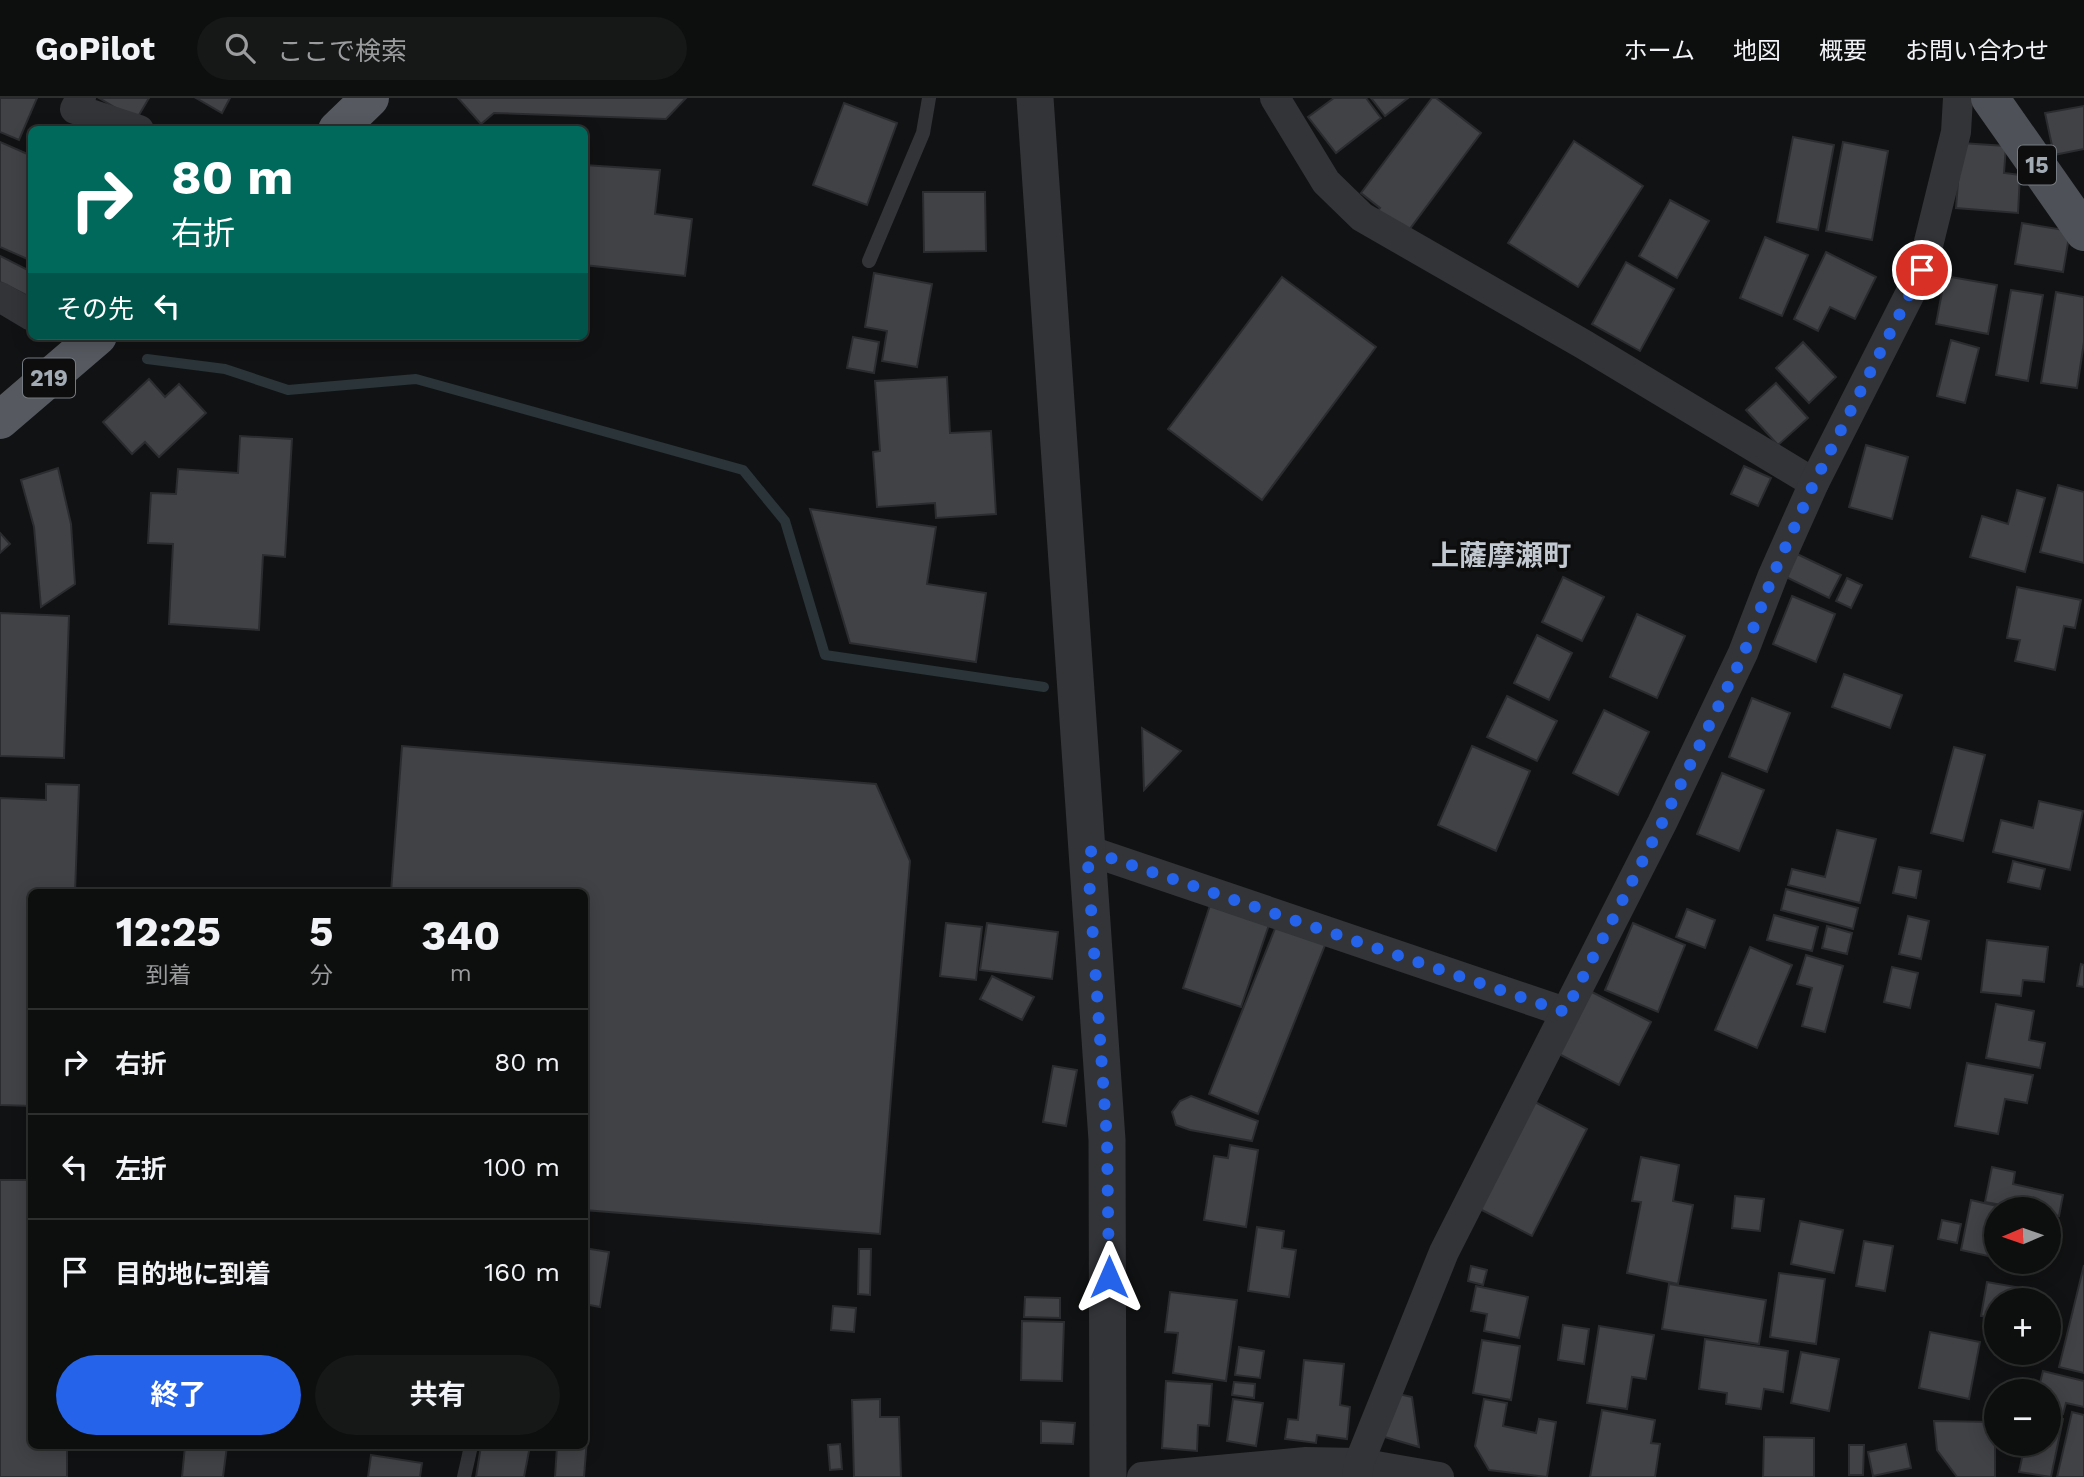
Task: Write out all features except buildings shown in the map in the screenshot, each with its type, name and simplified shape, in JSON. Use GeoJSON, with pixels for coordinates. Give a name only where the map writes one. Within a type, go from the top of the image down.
{"type":"FeatureCollection","features":[{"type":"Feature","properties":{"kind":"highway"},"geometry":{"type":"LineString","coordinates":[[341,126],[370,98]]}},
{"type":"Feature","properties":{"kind":"highway","name":"219"},"geometry":{"type":"LineString","coordinates":[[0,420],[81,340]]}},
{"type":"Feature","properties":{"kind":"main road","name":"15"},"geometry":{"type":"LineString","coordinates":[[1990,98],[2084,232]]}},
{"type":"Feature","properties":{"kind":"street"},"geometry":{"type":"LineString","coordinates":[[80,98],[75,109],[127,126]]}},
{"type":"Feature","properties":{"kind":"street"},"geometry":{"type":"LineString","coordinates":[[1035,98],[1107,1140],[1108,1477]]}},
{"type":"Feature","properties":{"kind":"street"},"geometry":{"type":"LineString","coordinates":[[1275,98],[1326,182],[1362,217],[1814,483]]}},
{"type":"Feature","properties":{"kind":"street"},"geometry":{"type":"LineString","coordinates":[[1358,1470],[1444,1252],[1662,823],[1744,653],[1773,575],[1814,483],[1922,270],[1956,132],[1958,98]]}},
{"type":"Feature","properties":{"kind":"street"},"geometry":{"type":"LineString","coordinates":[[0,297],[28,314]]}},
{"type":"Feature","properties":{"kind":"street"},"geometry":{"type":"LineString","coordinates":[[1087,850],[1565,1012]]}},
{"type":"Feature","properties":{"kind":"street"},"geometry":{"type":"LineString","coordinates":[[1142,1477],[1306,1462],[1358,1470],[1439,1477]]}},
{"type":"Feature","properties":{"kind":"lane"},"geometry":{"type":"LineString","coordinates":[[869,261],[923,133],[929,98]]}},
{"type":"Feature","properties":{"kind":"lane"},"geometry":{"type":"LineString","coordinates":[[464,1477],[470,1449]]}},
{"type":"Feature","properties":{"kind":"waterway"},"geometry":{"type":"LineString","coordinates":[[147,359],[225,369],[288,390],[416,379],[743,470],[785,521],[825,655],[1044,687]]}},
{"type":"Feature","properties":{"kind":"district","name":"上薩摩瀬町"},"geometry":{"type":"Point","coordinates":[1501,555]}},
{"type":"Feature","properties":{"kind":"route"},"geometry":{"type":"LineString","coordinates":[[1109,1277],[1107,1140],[1087,850],[1565,1012],[1662,823],[1744,653],[1773,575],[1814,483],[1922,270]]}}]}
